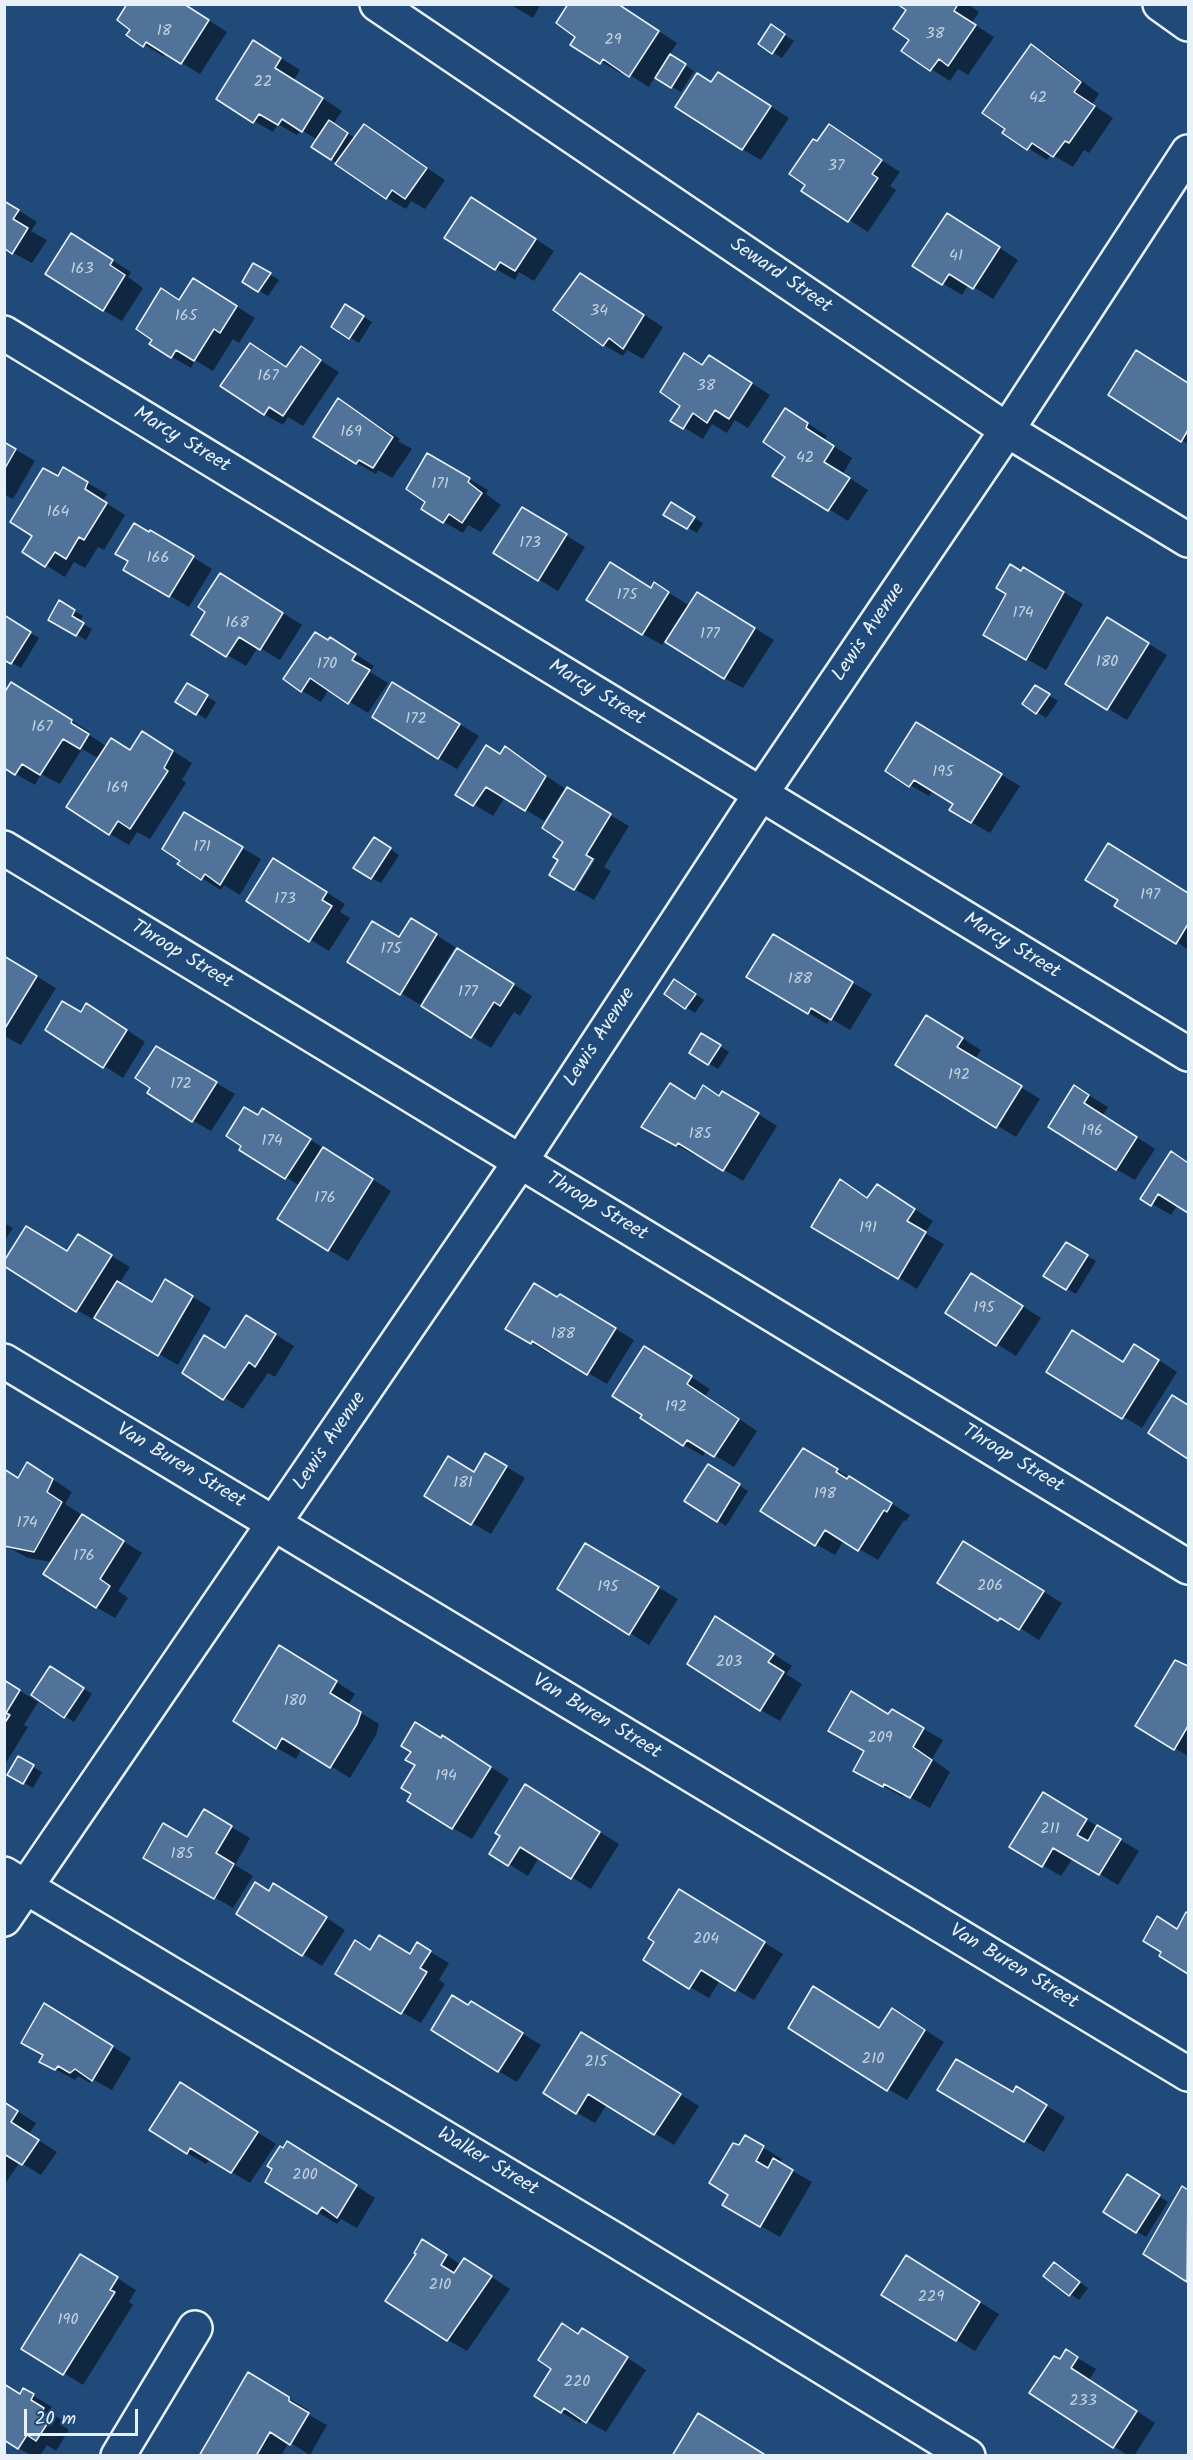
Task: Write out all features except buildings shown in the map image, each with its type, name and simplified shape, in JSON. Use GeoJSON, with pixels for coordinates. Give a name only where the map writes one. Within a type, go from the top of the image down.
{"type":"FeatureCollection","features":[{"type":"Feature","properties":{"kind":"street","name":"Seward Street"},"geometry":{"type":"LineString","coordinates":[[377,4],[1007,430],[1188,540]]}},
{"type":"Feature","properties":{"kind":"street"},"geometry":{"type":"LineString","coordinates":[[1160,4],[1188,24]]}},
{"type":"Feature","properties":{"kind":"street","name":"Lewis Avenue"},"geometry":{"type":"LineString","coordinates":[[4,1919],[16,1880],[275,1524],[520,1162],[760,795],[1007,430],[1188,152]]}},
{"type":"Feature","properties":{"kind":"street","name":"Marcy Street"},"geometry":{"type":"LineString","coordinates":[[4,333],[1188,1054]]}},
{"type":"Feature","properties":{"kind":"street","name":"Throop Street"},"geometry":{"type":"LineString","coordinates":[[4,848],[1188,1567]]}},
{"type":"Feature","properties":{"kind":"street","name":"Van Buren Street"},"geometry":{"type":"LineString","coordinates":[[4,1360],[1188,2074]]}},
{"type":"Feature","properties":{"kind":"street","name":"Walker Street"},"geometry":{"type":"LineString","coordinates":[[16,1880],[968,2456]]}},
{"type":"Feature","properties":{"kind":"street"},"geometry":{"type":"LineString","coordinates":[[118,2456],[195,2328]]}}]}
